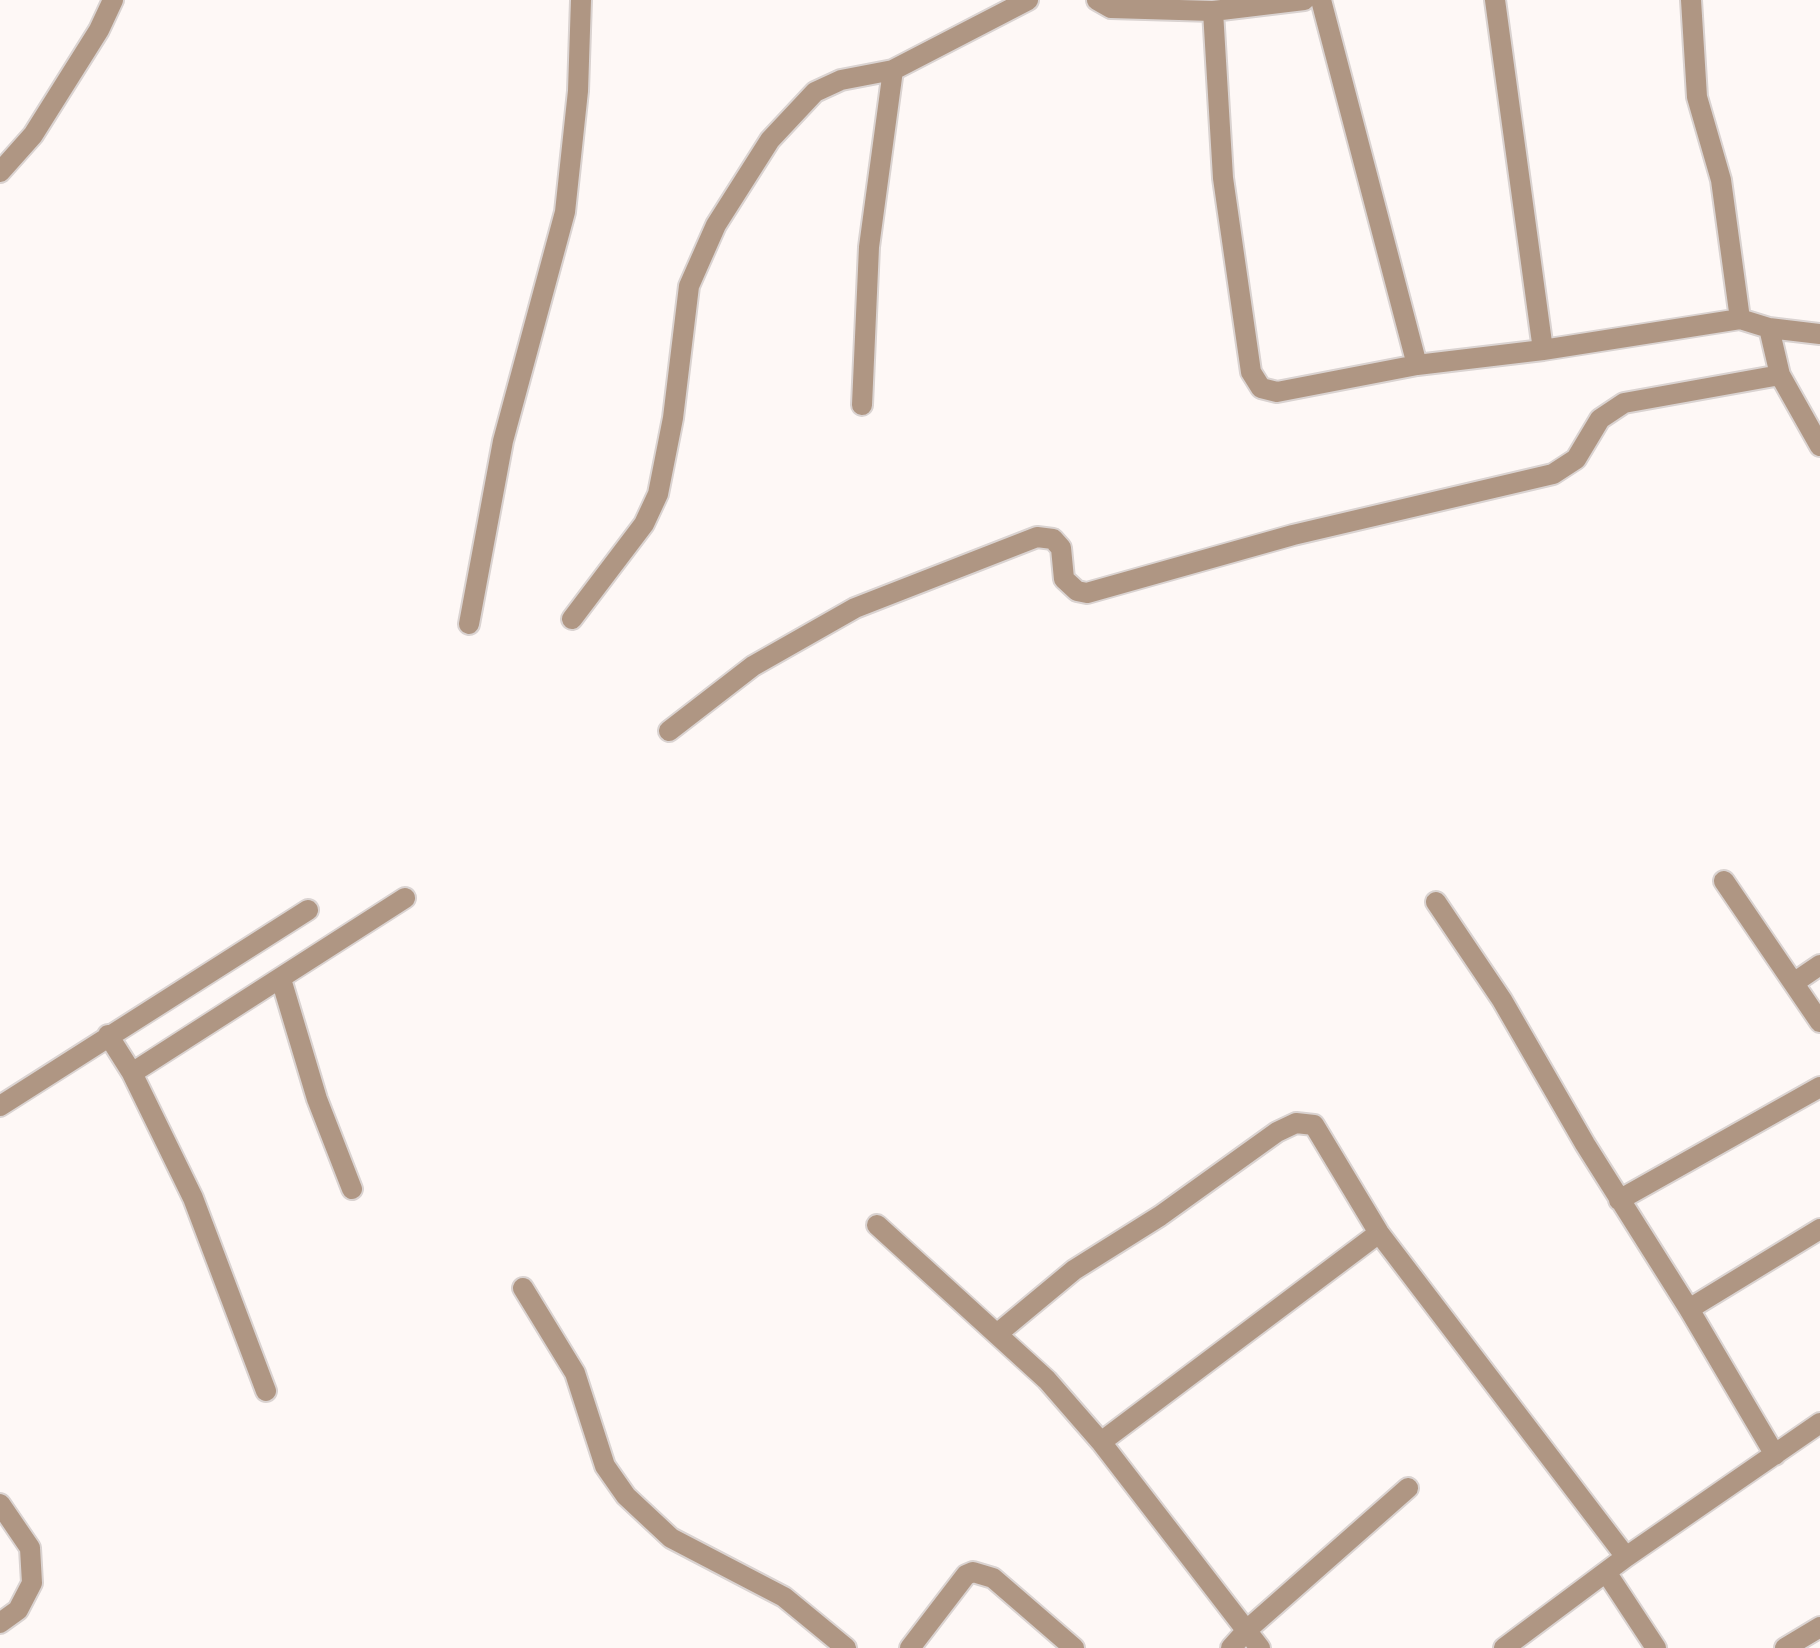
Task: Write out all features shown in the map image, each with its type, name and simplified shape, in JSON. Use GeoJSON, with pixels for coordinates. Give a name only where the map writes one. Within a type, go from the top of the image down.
{"type":"FeatureCollection","features":[{"type":"Feature","properties":{"kind":"street"},"geometry":{"type":"LineString","coordinates":[[0,172],[33,135],[99,30],[113,0]]}},
{"type":"Feature","properties":{"kind":"street"},"geometry":{"type":"LineString","coordinates":[[469,624],[503,441],[565,212],[578,91],[581,0]]}},
{"type":"Feature","properties":{"kind":"street"},"geometry":{"type":"LineString","coordinates":[[572,619],[644,524],[658,494],[673,418],[685,305],[699,260],[716,225],[770,140],[815,92],[841,80],[893,70],[1028,0]]}},
{"type":"Feature","properties":{"kind":"street"},"geometry":{"type":"LineString","coordinates":[[1097,0],[1111,8],[1213,11],[1304,0]]}},
{"type":"Feature","properties":{"kind":"street"},"geometry":{"type":"LineString","coordinates":[[1321,0],[1417,365]]}},
{"type":"Feature","properties":{"kind":"street"},"geometry":{"type":"LineString","coordinates":[[1495,0],[1543,350]]}},
{"type":"Feature","properties":{"kind":"street"},"geometry":{"type":"LineString","coordinates":[[1691,0],[1697,97],[1721,180],[1740,319]]}},
{"type":"Feature","properties":{"kind":"street"},"geometry":{"type":"LineString","coordinates":[[1213,11],[1223,178],[1251,372],[1261,388],[1277,392],[1417,365],[1543,350],[1740,319],[1769,328],[1820,334]]}},
{"type":"Feature","properties":{"kind":"street"},"geometry":{"type":"LineString","coordinates":[[862,405],[869,247],[893,70]]}},
{"type":"Feature","properties":{"kind":"street"},"geometry":{"type":"LineString","coordinates":[[1769,328],[1780,375],[1820,446]]}},
{"type":"Feature","properties":{"kind":"street"},"geometry":{"type":"LineString","coordinates":[[669,731],[753,666],[789,643],[869,602],[1037,537],[1053,539],[1061,548],[1064,579],[1077,591],[1087,593],[1293,535],[1553,474],[1576,459],[1600,419],[1624,403],[1780,375]]}},
{"type":"Feature","properties":{"kind":"street"},"geometry":{"type":"LineString","coordinates":[[1724,881],[1820,1022]]}},
{"type":"Feature","properties":{"kind":"street"},"geometry":{"type":"LineString","coordinates":[[132,1073],[405,898]]}},
{"type":"Feature","properties":{"kind":"street"},"geometry":{"type":"LineString","coordinates":[[1436,902],[1502,1000],[1619,1200],[1689,1309],[1775,1455]]}},
{"type":"Feature","properties":{"kind":"street"},"geometry":{"type":"LineString","coordinates":[[0,1106],[308,910]]}},
{"type":"Feature","properties":{"kind":"street"},"geometry":{"type":"LineString","coordinates":[[1795,982],[1820,965]]}},
{"type":"Feature","properties":{"kind":"street"},"geometry":{"type":"LineString","coordinates":[[281,979],[317,1099],[352,1189]]}},
{"type":"Feature","properties":{"kind":"street"},"geometry":{"type":"LineString","coordinates":[[108,1035],[132,1073],[193,1198],[266,1391]]}},
{"type":"Feature","properties":{"kind":"street"},"geometry":{"type":"LineString","coordinates":[[1619,1200],[1820,1087]]}},
{"type":"Feature","properties":{"kind":"street"},"geometry":{"type":"LineString","coordinates":[[997,1334],[1074,1270],[1160,1216],[1277,1132],[1296,1123],[1314,1125],[1379,1233],[1626,1557]]}},
{"type":"Feature","properties":{"kind":"street"},"geometry":{"type":"LineString","coordinates":[[877,1225],[1047,1380],[1101,1442],[1260,1648]]}},
{"type":"Feature","properties":{"kind":"street"},"geometry":{"type":"LineString","coordinates":[[1689,1309],[1820,1229]]}},
{"type":"Feature","properties":{"kind":"street"},"geometry":{"type":"LineString","coordinates":[[1101,1442],[1379,1233]]}},
{"type":"Feature","properties":{"kind":"street"},"geometry":{"type":"LineString","coordinates":[[523,1288],[575,1373],[605,1466],[626,1496],[671,1538],[784,1597],[846,1648]]}},
{"type":"Feature","properties":{"kind":"street"},"geometry":{"type":"LineString","coordinates":[[1504,1648],[1626,1557],[1820,1423]]}},
{"type":"Feature","properties":{"kind":"street"},"geometry":{"type":"LineString","coordinates":[[1231,1648],[1248,1629],[1408,1488]]}},
{"type":"Feature","properties":{"kind":"street"},"geometry":{"type":"LineString","coordinates":[[0,1504],[30,1548],[32,1583],[18,1610],[0,1623]]}},
{"type":"Feature","properties":{"kind":"street"},"geometry":{"type":"LineString","coordinates":[[910,1648],[966,1575],[973,1572],[993,1578],[1074,1648]]}},
{"type":"Feature","properties":{"kind":"street"},"geometry":{"type":"LineString","coordinates":[[1606,1572],[1656,1648]]}},
{"type":"Feature","properties":{"kind":"street"},"geometry":{"type":"LineString","coordinates":[[1785,1648],[1820,1627]]}}]}
